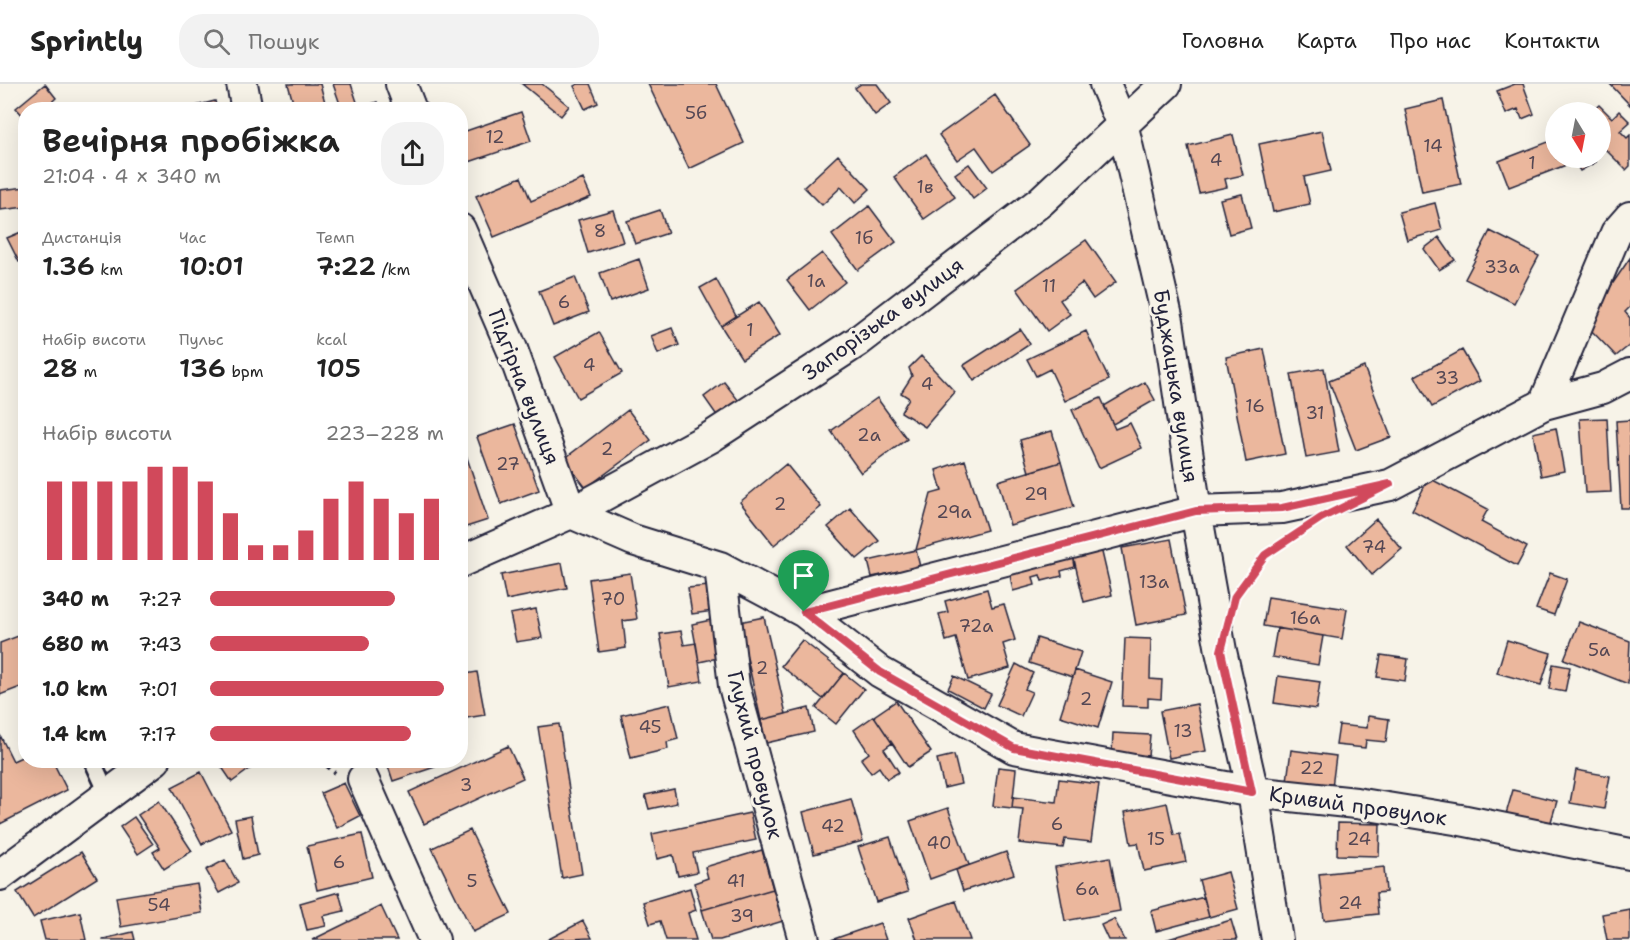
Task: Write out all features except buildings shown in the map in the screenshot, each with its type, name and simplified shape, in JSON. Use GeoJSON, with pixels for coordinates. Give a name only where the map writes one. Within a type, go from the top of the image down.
{"type":"FeatureCollection","features":[{"type":"Feature","properties":{"kind":"street"},"geometry":{"type":"LineString","coordinates":[[242,84],[245,102]]}},
{"type":"Feature","properties":{"kind":"street"},"geometry":{"type":"LineString","coordinates":[[401,84],[408,102]]}},
{"type":"Feature","properties":{"kind":"street","name":"Буджацька вулиця"},"geometry":{"type":"LineString","coordinates":[[1106,84],[1123,127],[1168,321],[1196,511],[1221,651],[1252,792],[1277,940]]}},
{"type":"Feature","properties":{"kind":"street","name":"Запорізька вулиця"},"geometry":{"type":"LineString","coordinates":[[468,558],[571,513],[711,437],[857,342],[1040,202],[1123,127],[1166,84]]}},
{"type":"Feature","properties":{"kind":"street"},"geometry":{"type":"LineString","coordinates":[[1544,404],[1616,233],[1630,217]]}},
{"type":"Feature","properties":{"kind":"street","name":"Підгірна вулиця"},"geometry":{"type":"LineString","coordinates":[[468,247],[512,349],[571,513]]}},
{"type":"Feature","properties":{"kind":"street"},"geometry":{"type":"LineString","coordinates":[[804,612],[1196,511],[1282,508],[1390,484],[1544,404],[1603,388],[1630,374]]}},
{"type":"Feature","properties":{"kind":"street","name":"Кривий провулок"},"geometry":{"type":"LineString","coordinates":[[571,513],[633,540],[720,567],[804,612],[880,672],[1014,748],[1252,792],[1356,803],[1461,820],[1630,854]]}},
{"type":"Feature","properties":{"kind":"street","name":"Глухий провулок"},"geometry":{"type":"LineString","coordinates":[[720,567],[734,686],[804,940]]}},
{"type":"Feature","properties":{"kind":"street"},"geometry":{"type":"LineString","coordinates":[[0,875],[144,768]]}},
{"type":"Feature","properties":{"kind":"street"},"geometry":{"type":"LineString","coordinates":[[363,779],[434,940]]}},
{"type":"Feature","properties":{"kind":"lane"},"geometry":{"type":"LineString","coordinates":[[96,768],[108,795]]}},
{"type":"Feature","properties":{"kind":"path"},"geometry":{"type":"LineString","coordinates":[[1235,596],[1265,555],[1293,537]]}},
{"type":"Feature","properties":{"kind":"route"},"geometry":{"type":"LineString","coordinates":[[1390,484],[1321,518],[1265,555],[1235,596],[1221,651],[1252,792],[1014,748],[880,672],[804,612],[1196,511],[1282,508],[1390,484]]}}]}
